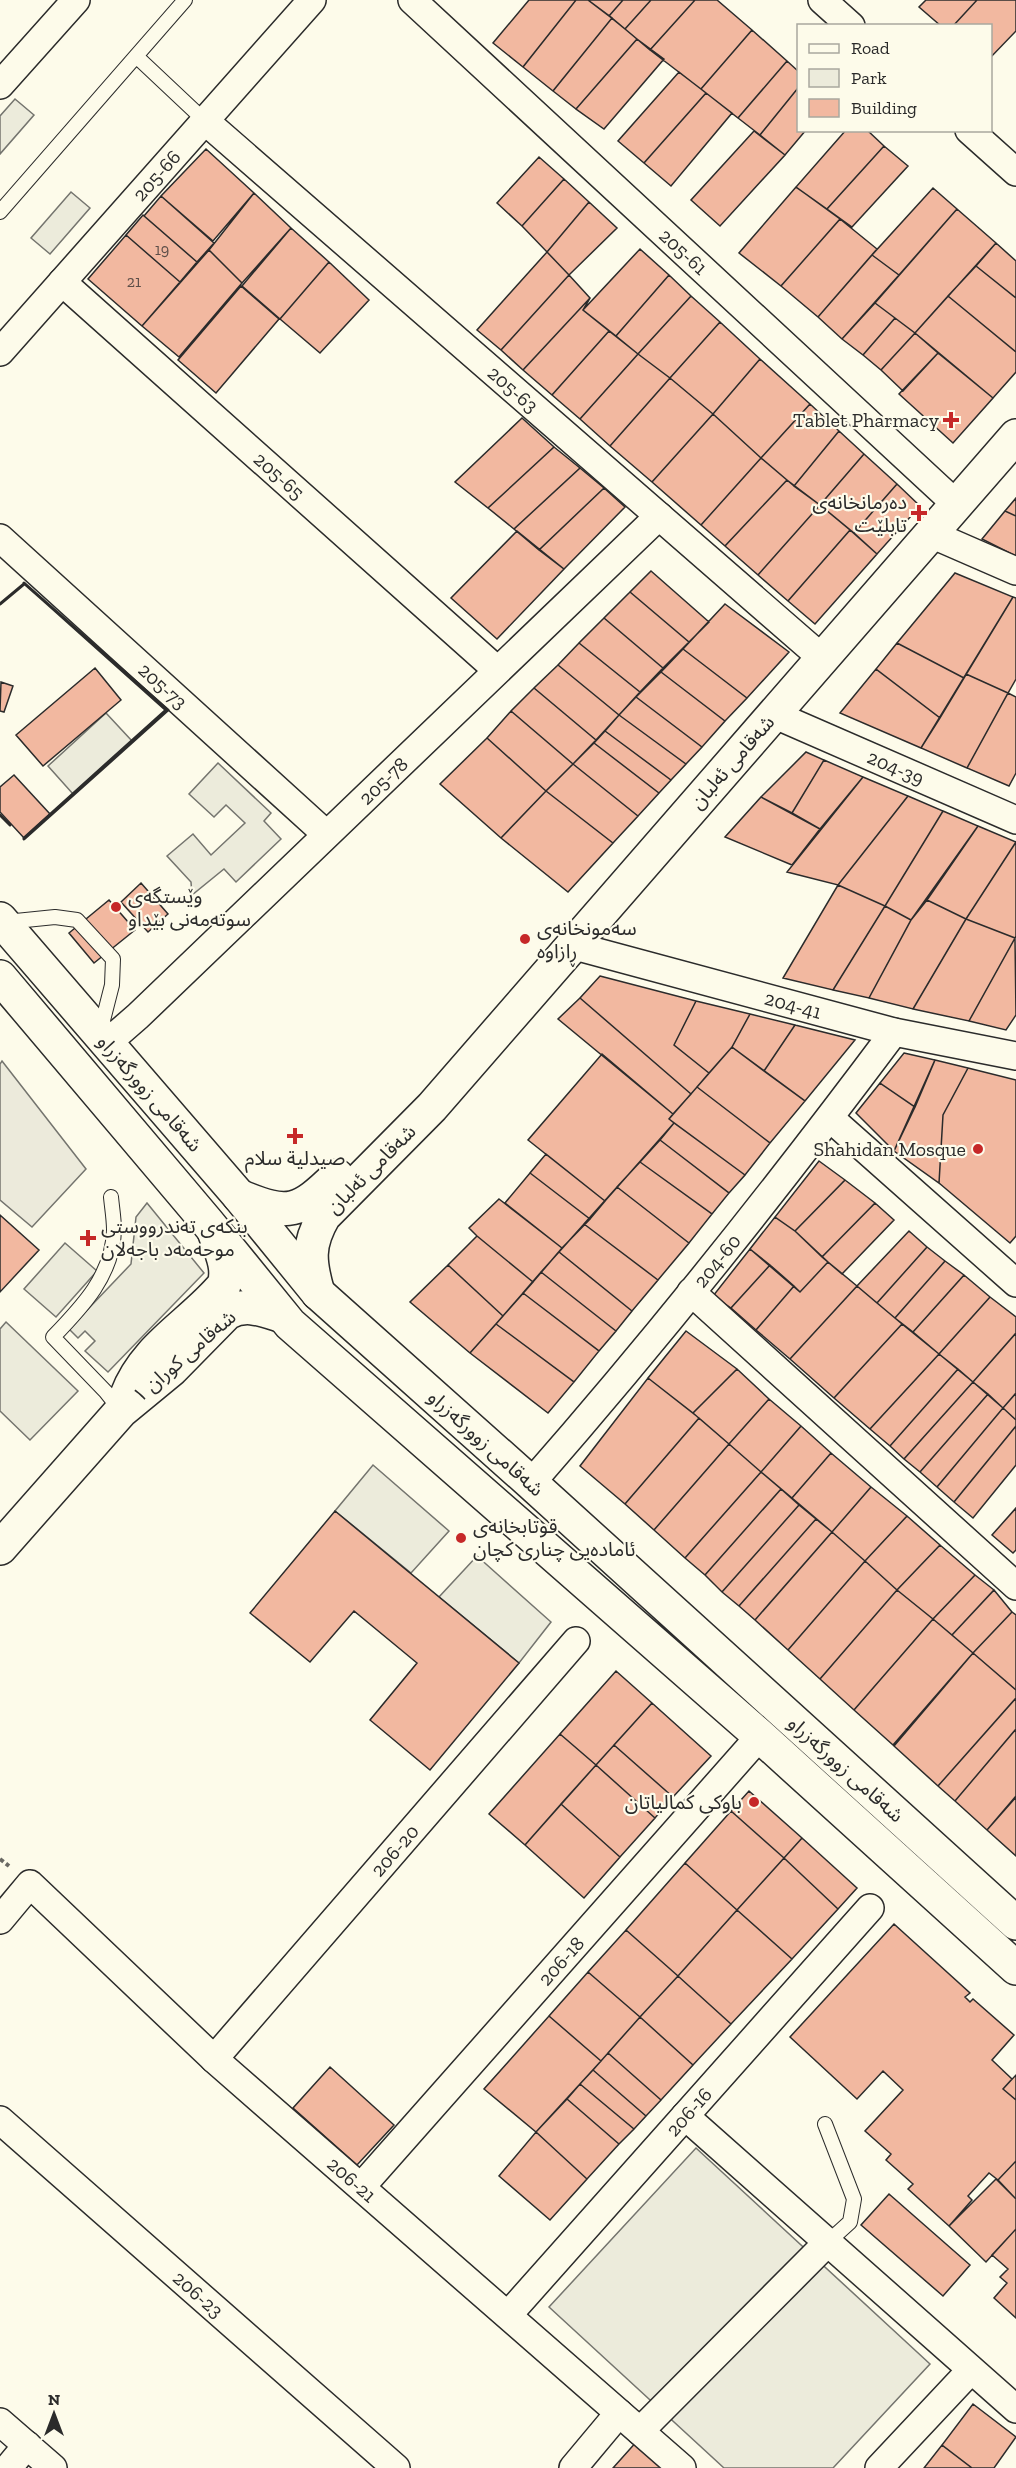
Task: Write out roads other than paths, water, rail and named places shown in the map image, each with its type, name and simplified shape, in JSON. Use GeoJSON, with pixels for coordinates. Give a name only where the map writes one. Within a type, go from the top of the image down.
{"type":"FeatureCollection","features":[{"type":"Feature","properties":{"kind":"main road","name":"شەقامی ئەلبان"},"geometry":{"type":"LineString","coordinates":[[318,1293],[311,1268],[310,1249],[317,1227],[324,1216],[416,1125],[1016,436]]}},
{"type":"Feature","properties":{"kind":"main road","name":"شەقامی زوورگەزراو"},"geometry":{"type":"LineString","coordinates":[[1,921],[239,1196],[318,1293],[531,1483],[957,1892],[1016,1968]]}},
{"type":"Feature","properties":{"kind":"main road","name":"شەقامی زوورگەزراو"},"geometry":{"type":"LineString","coordinates":[[0,977],[283,1316],[760,1736],[957,1892],[1016,1923]]}},
{"type":"Feature","properties":{"kind":"main road","name":"شەقامی ئەلبان"},"geometry":{"type":"LineString","coordinates":[[239,1196],[270,1208],[286,1209],[311,1202],[407,1109],[426,1096],[447,1088]]}},
{"type":"Feature","properties":{"kind":"main road","name":"شەقامی کوران ١"},"geometry":{"type":"LineString","coordinates":[[121,1411],[129,1390],[154,1353],[224,1285],[227,1276],[226,1267],[214,1231]]}},
{"type":"Feature","properties":{"kind":"main road","name":"شەقامی کوران ١"},"geometry":{"type":"LineString","coordinates":[[0,1548],[121,1411],[172,1369],[227,1313],[246,1306],[283,1316]]}},
{"type":"Feature","properties":{"kind":"street"},"geometry":{"type":"LineString","coordinates":[[0,85],[76,0]]}},
{"type":"Feature","properties":{"kind":"street","name":"205-66"},"geometry":{"type":"LineString","coordinates":[[0,352],[312,0]]}},
{"type":"Feature","properties":{"kind":"street","name":"205-61"},"geometry":{"type":"LineString","coordinates":[[412,0],[956,504]]}},
{"type":"Feature","properties":{"kind":"street"},"geometry":{"type":"LineString","coordinates":[[822,0],[849,24]]}},
{"type":"Feature","properties":{"kind":"street","name":"205-63"},"geometry":{"type":"LineString","coordinates":[[204,120],[822,658]]}},
{"type":"Feature","properties":{"kind":"street"},"geometry":{"type":"LineString","coordinates":[[971,132],[1016,172]]}},
{"type":"Feature","properties":{"kind":"street","name":"205-65"},"geometry":{"type":"LineString","coordinates":[[62,282],[497,670]]}},
{"type":"Feature","properties":{"kind":"street","name":"205-78"},"geometry":{"type":"LineString","coordinates":[[103,1038],[138,1016],[659,516]]}},
{"type":"Feature","properties":{"kind":"street"},"geometry":{"type":"LineString","coordinates":[[931,534],[1016,571]]}},
{"type":"Feature","properties":{"kind":"street","name":"205-73"},"geometry":{"type":"LineString","coordinates":[[0,538],[326,834]]}},
{"type":"Feature","properties":{"kind":"street","name":"204-39"},"geometry":{"type":"LineString","coordinates":[[773,714],[1016,820]]}},
{"type":"Feature","properties":{"kind":"street","name":"204-41"},"geometry":{"type":"LineString","coordinates":[[571,945],[894,1032],[1016,1056]]}},
{"type":"Feature","properties":{"kind":"street","name":"204-60"},"geometry":{"type":"LineString","coordinates":[[531,1483],[691,1292],[830,1118],[894,1032]]}},
{"type":"Feature","properties":{"kind":"street"},"geometry":{"type":"LineString","coordinates":[[830,1118],[1011,1268]]}},
{"type":"Feature","properties":{"kind":"street"},"geometry":{"type":"LineString","coordinates":[[691,1292],[1016,1586]]}},
{"type":"Feature","properties":{"kind":"street","name":"206-20"},"geometry":{"type":"LineString","coordinates":[[214,2059],[576,1641]]}},
{"type":"Feature","properties":{"kind":"street","name":"206-18"},"geometry":{"type":"LineString","coordinates":[[361,2187],[760,1736]]}},
{"type":"Feature","properties":{"kind":"street","name":"206-21"},"geometry":{"type":"LineString","coordinates":[[0,1920],[30,1884],[214,2059],[682,2468]]}},
{"type":"Feature","properties":{"kind":"street","name":"206-16"},"geometry":{"type":"LineString","coordinates":[[508,2315],[870,1908]]}},
{"type":"Feature","properties":{"kind":"street"},"geometry":{"type":"LineString","coordinates":[[685,2116],[1016,2409]]}},
{"type":"Feature","properties":{"kind":"street","name":"206-23"},"geometry":{"type":"LineString","coordinates":[[0,2120],[396,2468]]}},
{"type":"Feature","properties":{"kind":"street"},"geometry":{"type":"LineString","coordinates":[[640,2431],[828,2242]]}},
{"type":"Feature","properties":{"kind":"street"},"geometry":{"type":"LineString","coordinates":[[879,2468],[971,2370]]}},
{"type":"Feature","properties":{"kind":"street"},"geometry":{"type":"LineString","coordinates":[[573,2468],[619,2413]]}},
{"type":"Feature","properties":{"kind":"street"},"geometry":{"type":"LineString","coordinates":[[0,2422],[53,2468]]}},
{"type":"Feature","properties":{"kind":"street"},"geometry":{"type":"LineString","coordinates":[[8,2468],[27,2445]]}},
{"type":"Feature","properties":{"kind":"lane"},"geometry":{"type":"LineString","coordinates":[[0,212],[185,0]]}},
{"type":"Feature","properties":{"kind":"lane"},"geometry":{"type":"LineString","coordinates":[[136,56],[204,120]]}},
{"type":"Feature","properties":{"kind":"lane"},"geometry":{"type":"LineString","coordinates":[[1,921],[55,917],[77,920],[113,959],[112,985],[103,1038]]}},
{"type":"Feature","properties":{"kind":"lane"},"geometry":{"type":"LineString","coordinates":[[111,1197],[114,1231],[106,1269],[86,1302],[53,1337],[106,1392],[121,1411]]}},
{"type":"Feature","properties":{"kind":"lane"},"geometry":{"type":"LineString","coordinates":[[825,2124],[854,2199],[850,2222],[828,2242]]}},
{"type":"Feature","properties":{"kind":"place","name":"Tablet Pharmacy"},"geometry":{"type":"Point","coordinates":[951,420]}},
{"type":"Feature","properties":{"kind":"place","name":"دەرمانخانەی تابلێت"},"geometry":{"type":"Point","coordinates":[919,513]}},
{"type":"Feature","properties":{"kind":"place","name":"وێستگەی سوتەمەنی بێداو"},"geometry":{"type":"Point","coordinates":[116,907]}},
{"type":"Feature","properties":{"kind":"place","name":"سەمونخانەی ڕازاوە"},"geometry":{"type":"Point","coordinates":[525,939]}},
{"type":"Feature","properties":{"kind":"place","name":"صیدلیة سلام"},"geometry":{"type":"Point","coordinates":[295,1136]}},
{"type":"Feature","properties":{"kind":"place","name":"Shahidan Mosque"},"geometry":{"type":"Point","coordinates":[978,1149]}},
{"type":"Feature","properties":{"kind":"place","name":"بنکەی تەندرووستی موحەمەد باجەلان"},"geometry":{"type":"Point","coordinates":[88,1238]}},
{"type":"Feature","properties":{"kind":"place","name":"قوتابخانەی ئامادەیی چناری کچان"},"geometry":{"type":"Point","coordinates":[461,1538]}},
{"type":"Feature","properties":{"kind":"place","name":"باوکی کمالیاتان"},"geometry":{"type":"Point","coordinates":[754,1802]}}]}
